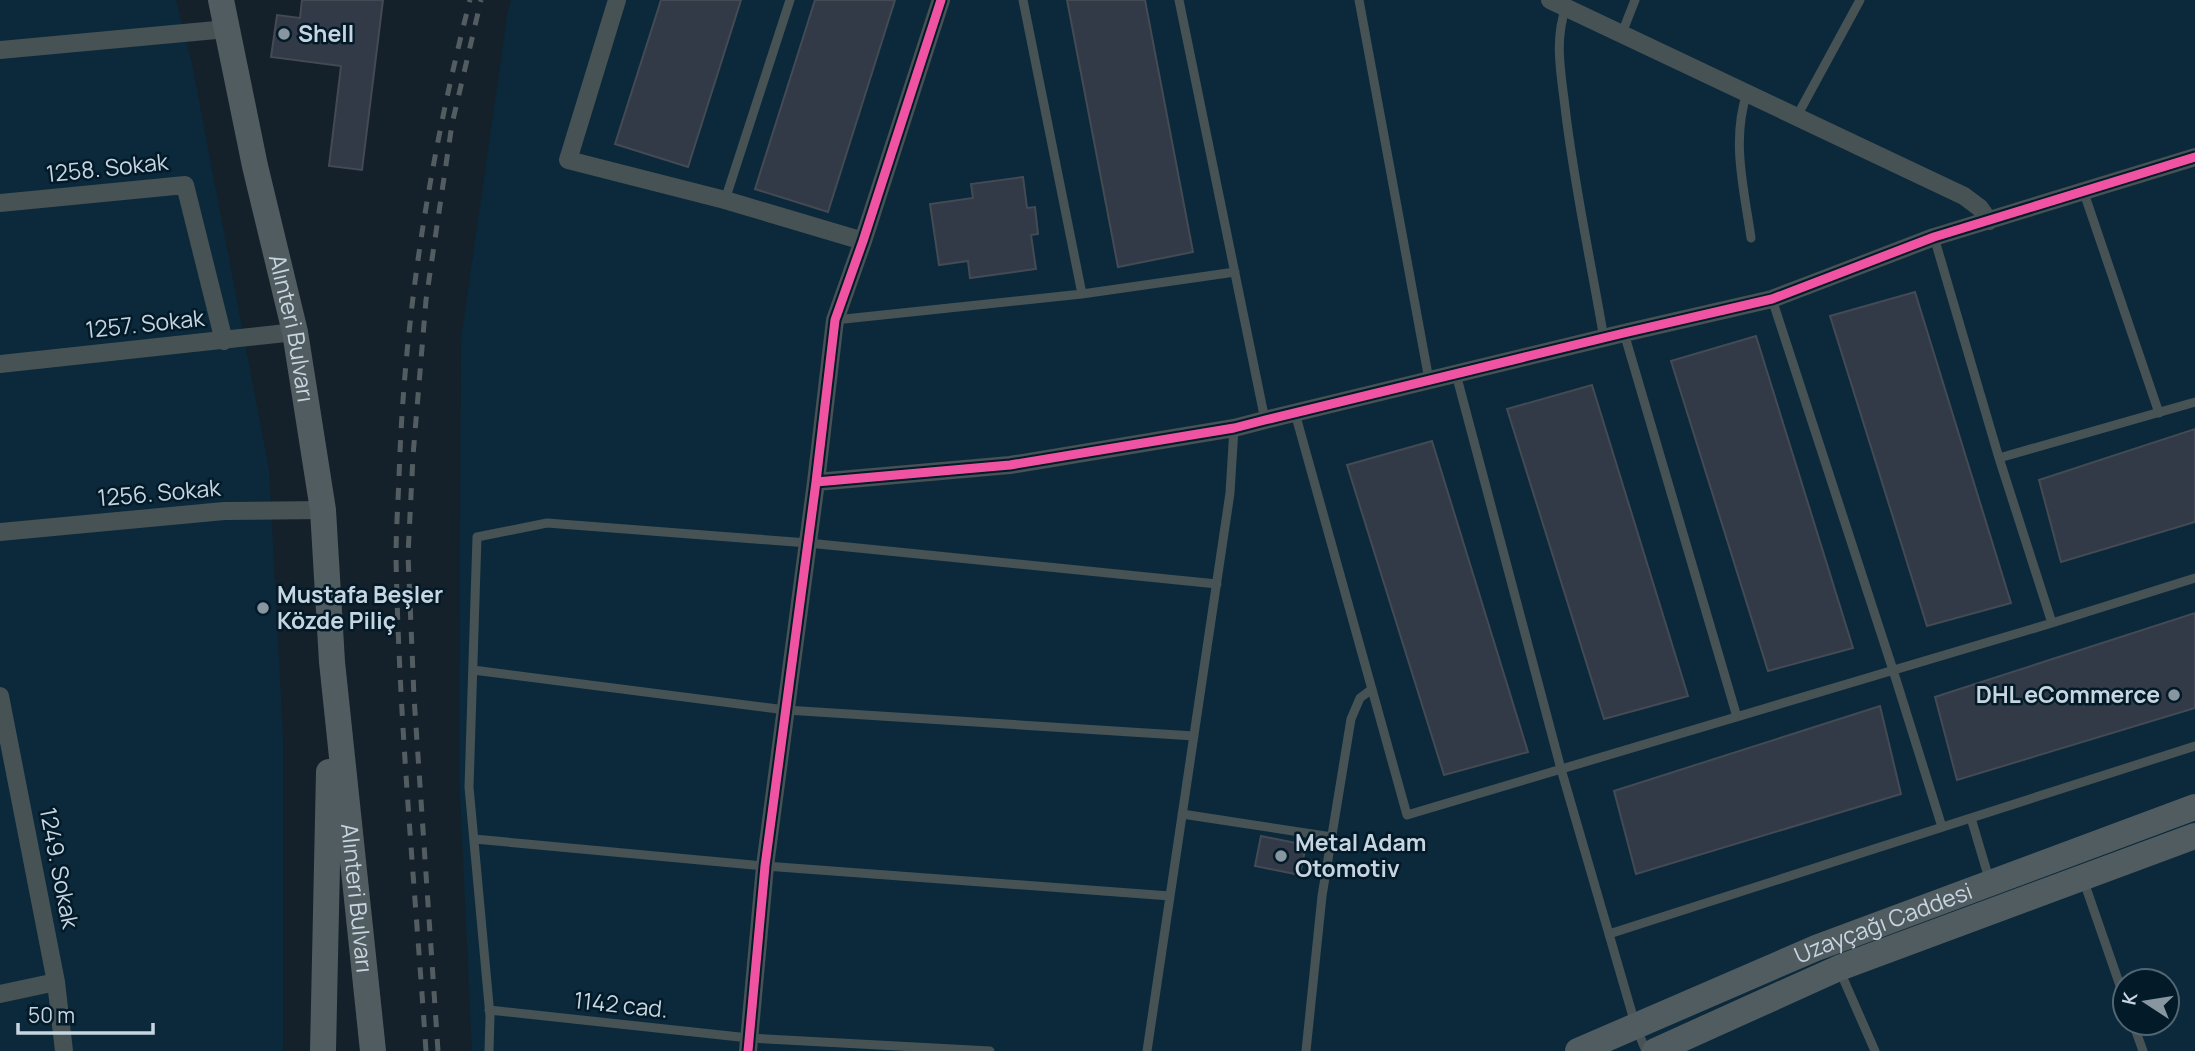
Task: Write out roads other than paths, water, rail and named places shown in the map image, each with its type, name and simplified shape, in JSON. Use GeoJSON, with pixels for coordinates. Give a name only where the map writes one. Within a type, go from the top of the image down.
{"type":"FeatureCollection","features":[{"type":"Feature","properties":{"kind":"main road","name":"Alınteri Bulvarı"},"geometry":{"type":"LineString","coordinates":[[221,0],[255,166],[295,332],[323,510],[332,662],[373,1051]]}},
{"type":"Feature","properties":{"kind":"main road","name":"Alınteri Bulvarı"},"geometry":{"type":"LineString","coordinates":[[323,1051],[332,662]]}},
{"type":"Feature","properties":{"kind":"main road","name":"Uzayçağı Caddesi"},"geometry":{"type":"LineString","coordinates":[[1577,1051],[1608,1045],[1636,1027],[1816,948],[2195,807]]}},
{"type":"Feature","properties":{"kind":"main road","name":"Uzayçağı Caddesi"},"geometry":{"type":"LineString","coordinates":[[1655,1051],[1839,968],[2195,836]]}},
{"type":"Feature","properties":{"kind":"street"},"geometry":{"type":"LineString","coordinates":[[617,0],[568,160],[725,200],[863,241]]}},
{"type":"Feature","properties":{"kind":"street"},"geometry":{"type":"LineString","coordinates":[[749,1044],[765,866],[835,320],[941,0]]}},
{"type":"Feature","properties":{"kind":"street"},"geometry":{"type":"LineString","coordinates":[[1558,4],[1964,196],[1980,208],[1989,221]]}},
{"type":"Feature","properties":{"kind":"street"},"geometry":{"type":"LineString","coordinates":[[0,50],[227,29]]}},
{"type":"Feature","properties":{"kind":"street"},"geometry":{"type":"LineString","coordinates":[[816,482],[1010,465],[1234,428],[1624,332],[1772,299],[1934,237],[2195,157]]}},
{"type":"Feature","properties":{"kind":"street","name":"1258. Sokak"},"geometry":{"type":"LineString","coordinates":[[0,203],[185,185],[224,341]]}},
{"type":"Feature","properties":{"kind":"street","name":"1257. Sokak"},"geometry":{"type":"LineString","coordinates":[[0,363],[295,332]]}},
{"type":"Feature","properties":{"kind":"street","name":"1256. Sokak"},"geometry":{"type":"LineString","coordinates":[[0,532],[225,511],[323,510]]}},
{"type":"Feature","properties":{"kind":"street","name":"1249. Sokak"},"geometry":{"type":"LineString","coordinates":[[0,696],[56,982],[64,1051]]}},
{"type":"Feature","properties":{"kind":"street"},"geometry":{"type":"LineString","coordinates":[[0,994],[56,982]]}},
{"type":"Feature","properties":{"kind":"lane"},"geometry":{"type":"LineString","coordinates":[[725,200],[790,0]]}},
{"type":"Feature","properties":{"kind":"lane"},"geometry":{"type":"LineString","coordinates":[[1023,0],[1082,294]]}},
{"type":"Feature","properties":{"kind":"lane"},"geometry":{"type":"LineString","coordinates":[[1179,0],[1265,420]]}},
{"type":"Feature","properties":{"kind":"lane"},"geometry":{"type":"LineString","coordinates":[[1359,0],[1429,380]]}},
{"type":"Feature","properties":{"kind":"lane"},"geometry":{"type":"LineString","coordinates":[[1622,33],[1634,0]]}},
{"type":"Feature","properties":{"kind":"lane"},"geometry":{"type":"LineString","coordinates":[[1797,116],[1860,0]]}},
{"type":"Feature","properties":{"kind":"lane"},"geometry":{"type":"LineString","coordinates":[[1558,4],[1561,21],[1559,47],[1569,139],[1604,339]]}},
{"type":"Feature","properties":{"kind":"lane"},"geometry":{"type":"LineString","coordinates":[[1747,93],[1740,117],[1738,145],[1751,238]]}},
{"type":"Feature","properties":{"kind":"lane"},"geometry":{"type":"LineString","coordinates":[[2083,190],[2159,414]]}},
{"type":"Feature","properties":{"kind":"lane"},"geometry":{"type":"LineString","coordinates":[[1934,237],[1999,458],[2052,624]]}},
{"type":"Feature","properties":{"kind":"lane"},"geometry":{"type":"LineString","coordinates":[[835,320],[1082,294],[1235,271]]}},
{"type":"Feature","properties":{"kind":"lane"},"geometry":{"type":"LineString","coordinates":[[1772,299],[1942,827]]}},
{"type":"Feature","properties":{"kind":"lane"},"geometry":{"type":"LineString","coordinates":[[1624,332],[1737,717]]}},
{"type":"Feature","properties":{"kind":"lane"},"geometry":{"type":"LineString","coordinates":[[1456,374],[1561,769],[1636,1027],[1646,1051]]}},
{"type":"Feature","properties":{"kind":"lane"},"geometry":{"type":"LineString","coordinates":[[1999,458],[2195,402]]}},
{"type":"Feature","properties":{"kind":"lane"},"geometry":{"type":"LineString","coordinates":[[1295,412],[1407,815],[2052,624],[2195,578]]}},
{"type":"Feature","properties":{"kind":"lane"},"geometry":{"type":"LineString","coordinates":[[1147,1051],[1230,493],[1234,428]]}},
{"type":"Feature","properties":{"kind":"lane"},"geometry":{"type":"LineString","coordinates":[[489,1051],[489,1010],[470,787],[477,537],[547,523],[808,544],[1217,584]]}},
{"type":"Feature","properties":{"kind":"lane"},"geometry":{"type":"LineString","coordinates":[[473,670],[786,710],[1194,736]]}},
{"type":"Feature","properties":{"kind":"lane"},"geometry":{"type":"LineString","coordinates":[[1306,1051],[1321,909],[1353,711],[1360,698],[1372,689]]}},
{"type":"Feature","properties":{"kind":"lane"},"geometry":{"type":"LineString","coordinates":[[1609,934],[2195,746]]}},
{"type":"Feature","properties":{"kind":"lane"},"geometry":{"type":"LineString","coordinates":[[1182,814],[1332,836]]}},
{"type":"Feature","properties":{"kind":"lane"},"geometry":{"type":"LineString","coordinates":[[1971,818],[1990,883]]}},
{"type":"Feature","properties":{"kind":"lane"},"geometry":{"type":"LineString","coordinates":[[474,839],[765,866],[1170,896]]}},
{"type":"Feature","properties":{"kind":"lane"},"geometry":{"type":"LineString","coordinates":[[2083,877],[2114,967]]}},
{"type":"Feature","properties":{"kind":"lane"},"geometry":{"type":"LineString","coordinates":[[1839,968],[1875,1051]]}},
{"type":"Feature","properties":{"kind":"lane","name":"1142 cad."},"geometry":{"type":"LineString","coordinates":[[489,1010],[749,1044],[990,1051]]}},
{"type":"Feature","properties":{"kind":"railway"},"geometry":{"type":"LineString","coordinates":[[426,1051],[400,681],[397,527],[402,417],[421,237],[443,118],[470,0]]}},
{"type":"Feature","properties":{"kind":"railway"},"geometry":{"type":"LineString","coordinates":[[438,1051],[414,697],[408,555],[426,300],[452,124],[481,0]]}},
{"type":"Feature","properties":{"kind":"place","name":"Shell"},"geometry":{"type":"Point","coordinates":[284,34]}},
{"type":"Feature","properties":{"kind":"place","name":"Mustafa Beşler Közde Piliç"},"geometry":{"type":"Point","coordinates":[263,608]}},
{"type":"Feature","properties":{"kind":"place","name":"DHL eCommerce"},"geometry":{"type":"Point","coordinates":[2174,695]}},
{"type":"Feature","properties":{"kind":"place","name":"Metal Adam Otomotiv"},"geometry":{"type":"Point","coordinates":[1281,856]}}]}
